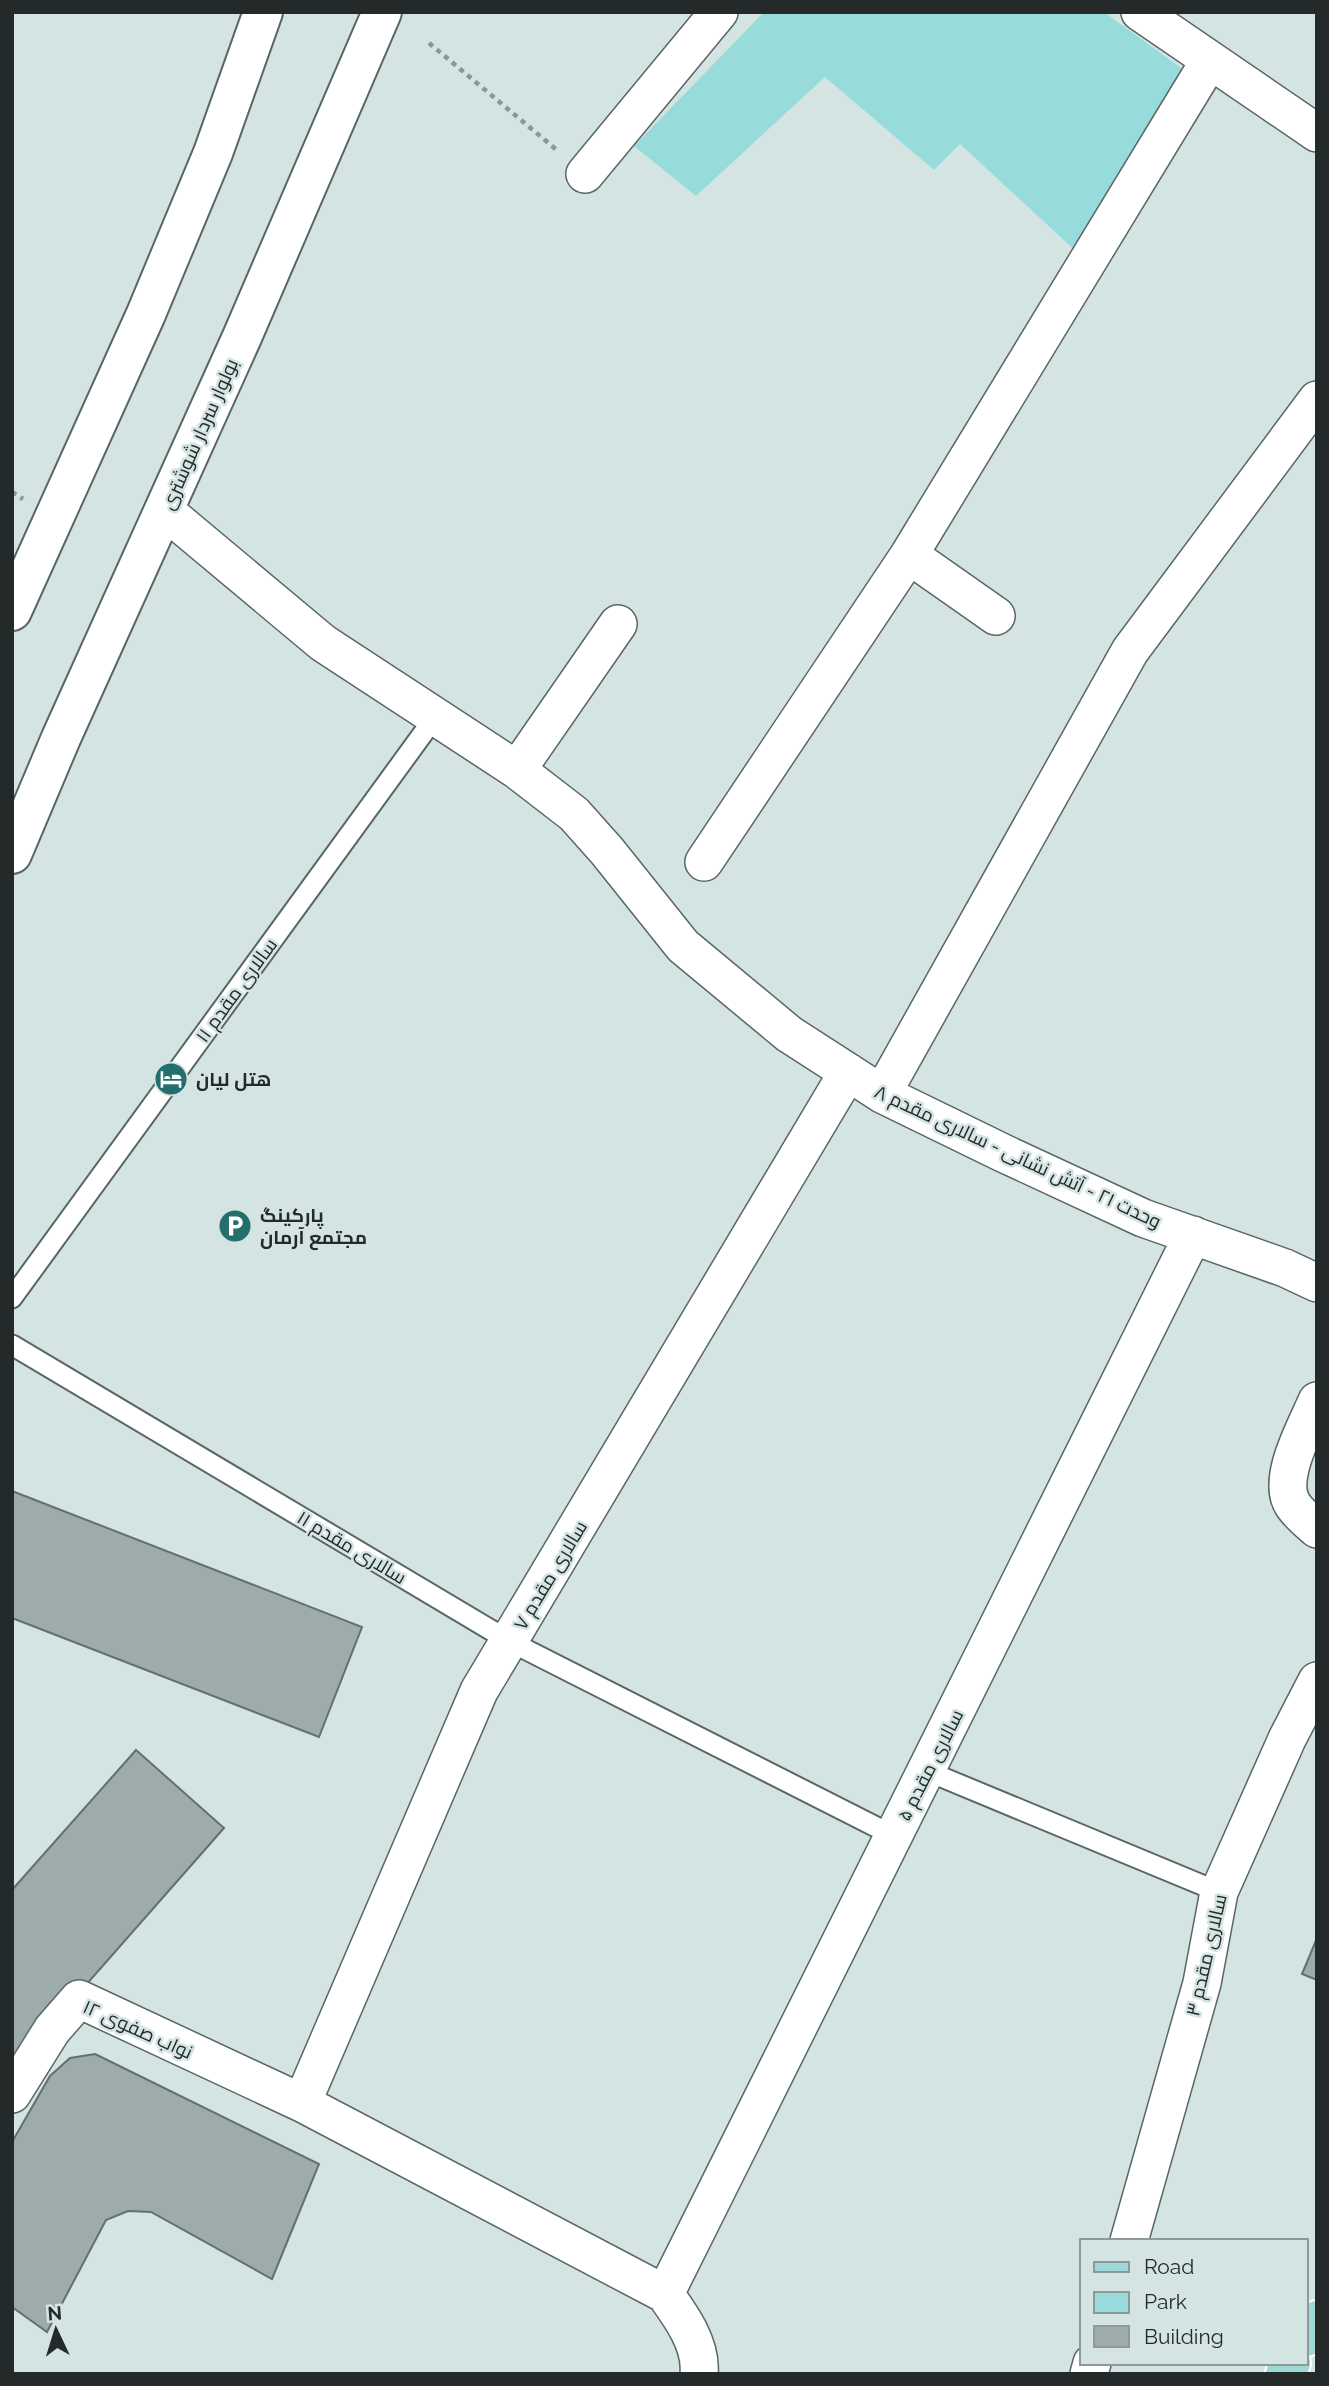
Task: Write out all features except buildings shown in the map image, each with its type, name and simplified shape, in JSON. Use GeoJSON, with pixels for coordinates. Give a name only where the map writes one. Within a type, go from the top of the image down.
{"type":"FeatureCollection","features":[{"type":"Feature","properties":{"kind":"street"},"geometry":{"type":"LineString","coordinates":[[12,611],[146,314],[213,153],[262,12]]}},
{"type":"Feature","properties":{"kind":"street","name":"بولوار سردار شوشتری"},"geometry":{"type":"LineString","coordinates":[[12,854],[61,738],[242,337],[382,12]]}},
{"type":"Feature","properties":{"kind":"street"},"geometry":{"type":"LineString","coordinates":[[585,174],[719,12]]}},
{"type":"Feature","properties":{"kind":"street"},"geometry":{"type":"LineString","coordinates":[[1140,12],[1317,133]]}},
{"type":"Feature","properties":{"kind":"street"},"geometry":{"type":"LineString","coordinates":[[704,862],[909,555],[1210,60]]}},
{"type":"Feature","properties":{"kind":"street"},"geometry":{"type":"LineString","coordinates":[[882,1094],[1130,651],[1317,400]]}},
{"type":"Feature","properties":{"kind":"street","name":"وحدت ۲۱ - آتش نشانی - سالاری مقدم ۸"},"geometry":{"type":"LineString","coordinates":[[164,510],[323,643],[517,770],[574,814],[683,946],[789,1034],[882,1094],[1143,1218],[1285,1268],[1317,1283]]}},
{"type":"Feature","properties":{"kind":"street"},"geometry":{"type":"LineString","coordinates":[[909,555],[996,616]]}},
{"type":"Feature","properties":{"kind":"street"},"geometry":{"type":"LineString","coordinates":[[517,770],[618,624]]}},
{"type":"Feature","properties":{"kind":"street","name":"سالاری مقدم ۷"},"geometry":{"type":"LineString","coordinates":[[302,2103],[480,1692],[848,1072]]}},
{"type":"Feature","properties":{"kind":"street","name":"سالاری مقدم ۵"},"geometry":{"type":"LineString","coordinates":[[665,2294],[1193,1236]]}},
{"type":"Feature","properties":{"kind":"street"},"geometry":{"type":"LineString","coordinates":[[1317,1401],[1290,1466],[1287,1488],[1293,1505],[1317,1529]]}},
{"type":"Feature","properties":{"kind":"street","name":"سالاری مقدم ۳"},"geometry":{"type":"LineString","coordinates":[[1130,2239],[1202,1983],[1219,1892],[1287,1739],[1317,1681]]}},
{"type":"Feature","properties":{"kind":"street","name":"نواب صفوی ۱۲"},"geometry":{"type":"LineString","coordinates":[[12,2094],[52,2029],[79,1999],[302,2103]]}},
{"type":"Feature","properties":{"kind":"street"},"geometry":{"type":"LineString","coordinates":[[302,2103],[665,2294],[695,2344],[699,2374]]}},
{"type":"Feature","properties":{"kind":"lane","name":"سالاری مقدم ۱۱"},"geometry":{"type":"LineString","coordinates":[[12,1298],[435,717]]}},
{"type":"Feature","properties":{"kind":"lane","name":"سالاری مقدم ۱۱"},"geometry":{"type":"LineString","coordinates":[[12,1345],[511,1642],[894,1836]]}},
{"type":"Feature","properties":{"kind":"lane"},"geometry":{"type":"LineString","coordinates":[[927,1771],[1219,1892]]}},
{"type":"Feature","properties":{"kind":"path"},"geometry":{"type":"LineString","coordinates":[[429,43],[585,174]]}},
{"type":"Feature","properties":{"kind":"green space"},"geometry":{"type":"Polygon","coordinates":[[[764,12],[1104,12],[1188,73],[1080,255],[960,144],[934,170],[825,77],[696,196],[634,146],[764,12]]]}},
{"type":"Feature","properties":{"kind":"place","name":"هتل لیان"},"geometry":{"type":"Point","coordinates":[171,1079]}},
{"type":"Feature","properties":{"kind":"place","name":"پارکینگ مجتمع آرمان"},"geometry":{"type":"Point","coordinates":[235,1226]}}]}
